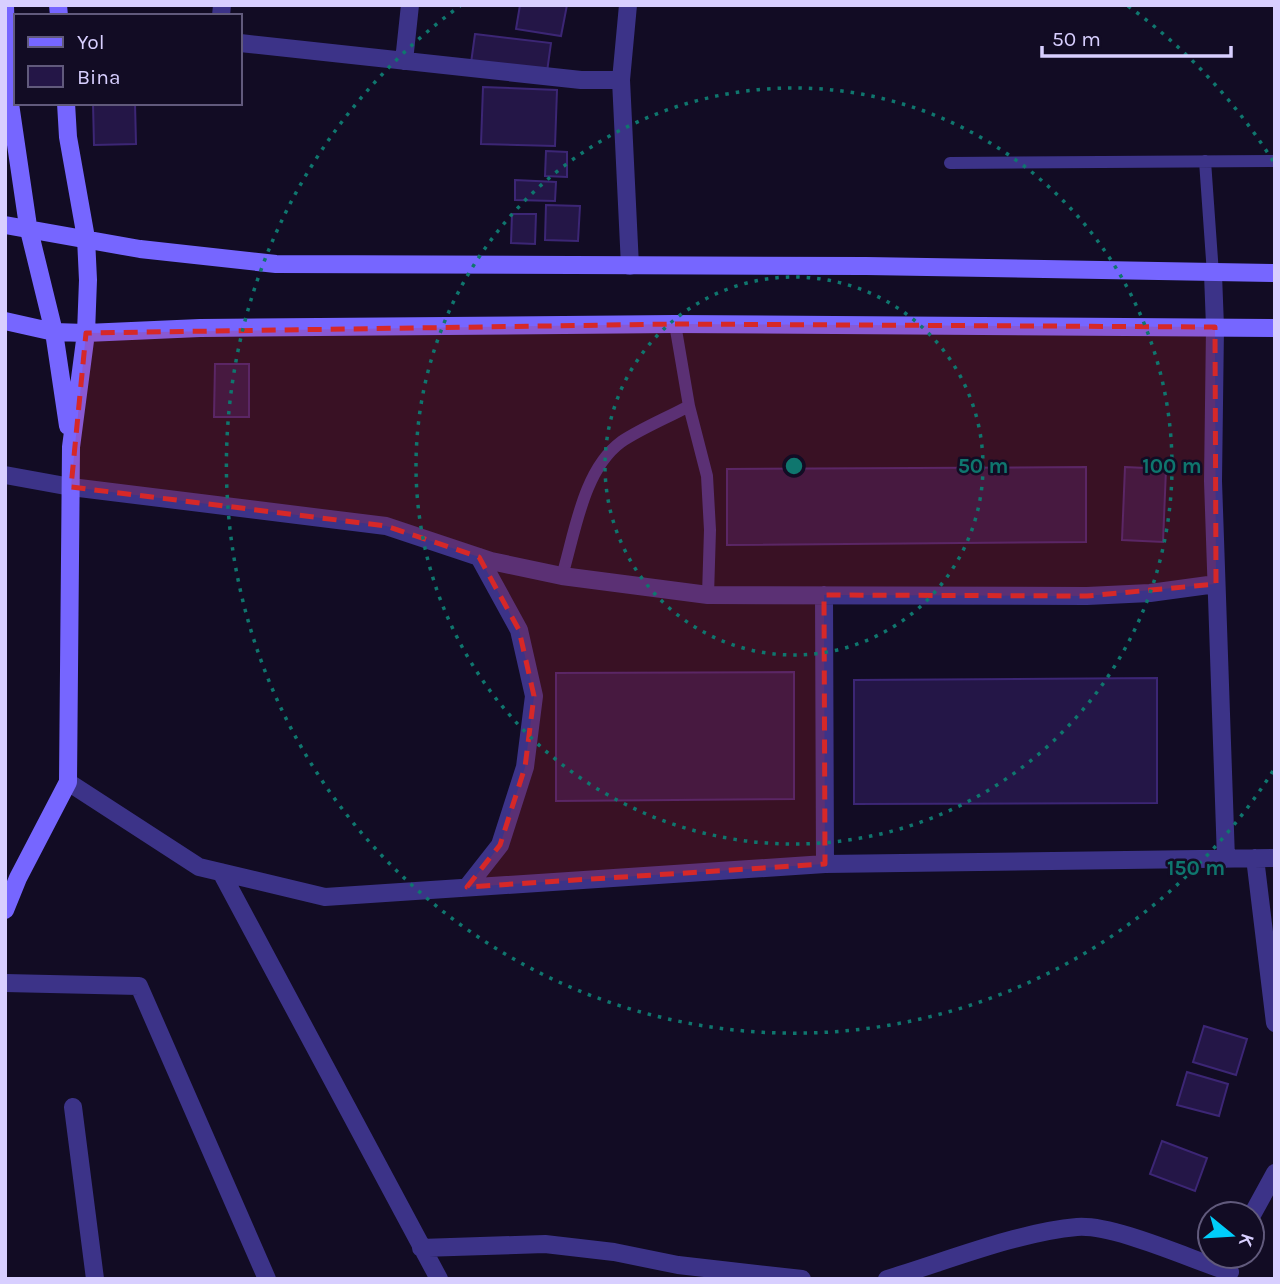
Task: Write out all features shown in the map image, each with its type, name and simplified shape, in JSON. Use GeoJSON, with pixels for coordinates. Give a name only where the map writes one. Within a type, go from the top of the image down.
{"type":"FeatureCollection","features":[{"type":"Feature","properties":{"kind":"main road"},"geometry":{"type":"LineString","coordinates":[[5,6],[7,90],[28,226],[54,332],[71,447]]}},
{"type":"Feature","properties":{"kind":"main road"},"geometry":{"type":"LineString","coordinates":[[5,910],[68,782],[71,447],[86,333],[86,238],[68,137],[66,105]]}},
{"type":"Feature","properties":{"kind":"main road"},"geometry":{"type":"LineString","coordinates":[[5,225],[28,226],[208,258],[276,264],[866,266],[1275,273]]}},
{"type":"Feature","properties":{"kind":"main road"},"geometry":{"type":"LineString","coordinates":[[5,321],[54,332],[86,333],[200,328],[675,324],[1275,328]]}},
{"type":"Feature","properties":{"kind":"street"},"geometry":{"type":"LineString","coordinates":[[404,61],[410,5]]}},
{"type":"Feature","properties":{"kind":"street"},"geometry":{"type":"LineString","coordinates":[[628,5],[621,80],[630,266]]}},
{"type":"Feature","properties":{"kind":"street"},"geometry":{"type":"LineString","coordinates":[[242,43],[581,80],[621,80]]}},
{"type":"Feature","properties":{"kind":"street"},"geometry":{"type":"LineString","coordinates":[[1213,274],[1213,481],[1226,859]]}},
{"type":"Feature","properties":{"kind":"street"},"geometry":{"type":"LineString","coordinates":[[5,475],[71,487],[386,526],[479,557],[562,576],[708,595],[1087,596],[1150,593],[1216,584]]}},
{"type":"Feature","properties":{"kind":"street"},"geometry":{"type":"LineString","coordinates":[[467,887],[500,845],[524,767],[534,696],[519,630],[479,557]]}},
{"type":"Feature","properties":{"kind":"street"},"geometry":{"type":"LineString","coordinates":[[824,595],[825,864]]}},
{"type":"Feature","properties":{"kind":"street"},"geometry":{"type":"LineString","coordinates":[[68,782],[199,867],[325,897],[825,864],[1275,859]]}},
{"type":"Feature","properties":{"kind":"street"},"geometry":{"type":"LineString","coordinates":[[1255,858],[1275,1023]]}},
{"type":"Feature","properties":{"kind":"street"},"geometry":{"type":"LineString","coordinates":[[221,872],[439,1279]]}},
{"type":"Feature","properties":{"kind":"street"},"geometry":{"type":"LineString","coordinates":[[5,983],[139,986],[267,1279]]}},
{"type":"Feature","properties":{"kind":"street"},"geometry":{"type":"LineString","coordinates":[[73,1107],[95,1279]]}},
{"type":"Feature","properties":{"kind":"street"},"geometry":{"type":"LineString","coordinates":[[1260,1200],[1275,1173]]}},
{"type":"Feature","properties":{"kind":"street"},"geometry":{"type":"LineString","coordinates":[[887,1279],[1018,1240],[1079,1227],[1119,1234],[1196,1257]]}},
{"type":"Feature","properties":{"kind":"street"},"geometry":{"type":"LineString","coordinates":[[421,1248],[545,1244],[614,1252],[678,1265],[802,1279]]}},
{"type":"Feature","properties":{"kind":"lane"},"geometry":{"type":"LineString","coordinates":[[1205,161],[1213,274]]}},
{"type":"Feature","properties":{"kind":"lane"},"geometry":{"type":"LineString","coordinates":[[950,163],[1275,161]]}},
{"type":"Feature","properties":{"kind":"lane"},"geometry":{"type":"LineString","coordinates":[[675,324],[689,406],[700,440],[708,489],[708,595]]}},
{"type":"Feature","properties":{"kind":"lane"},"geometry":{"type":"LineString","coordinates":[[562,576],[587,492],[601,464],[621,443],[689,406]]}},
{"type":"Feature","properties":{"kind":"highlighted area"},"geometry":{"type":"Polygon","coordinates":[[[675,324],[1215,327],[1216,584],[1087,596],[824,595],[825,864],[467,887],[500,845],[525,767],[534,696],[519,630],[479,557],[386,526],[71,487],[86,333],[675,324]]]}},
{"type":"Feature","properties":{"kind":"building"},"geometry":{"type":"Polygon","coordinates":[[[520,5],[567,5],[561,36],[516,29],[520,5]]]}},
{"type":"Feature","properties":{"kind":"building"},"geometry":{"type":"Polygon","coordinates":[[[475,34],[551,43],[547,72],[471,63],[475,34]]]}},
{"type":"Feature","properties":{"kind":"building"},"geometry":{"type":"Polygon","coordinates":[[[483,87],[557,90],[555,146],[481,144],[483,87]]]}},
{"type":"Feature","properties":{"kind":"building"},"geometry":{"type":"Polygon","coordinates":[[[93,105],[135,105],[136,144],[94,145],[93,105]]]}},
{"type":"Feature","properties":{"kind":"building"},"geometry":{"type":"Polygon","coordinates":[[[546,151],[567,152],[567,177],[545,176],[546,151]]]}},
{"type":"Feature","properties":{"kind":"building"},"geometry":{"type":"Polygon","coordinates":[[[515,180],[556,182],[555,201],[515,200],[515,180]]]}},
{"type":"Feature","properties":{"kind":"building"},"geometry":{"type":"Polygon","coordinates":[[[546,205],[580,206],[578,241],[545,240],[546,205]]]}},
{"type":"Feature","properties":{"kind":"building"},"geometry":{"type":"Polygon","coordinates":[[[512,214],[536,214],[535,244],[511,243],[512,214]]]}},
{"type":"Feature","properties":{"kind":"building"},"geometry":{"type":"Polygon","coordinates":[[[215,364],[249,364],[249,417],[214,417],[215,364]]]}},
{"type":"Feature","properties":{"kind":"building"},"geometry":{"type":"Polygon","coordinates":[[[1086,467],[1086,542],[727,545],[727,469],[1086,467]]]}},
{"type":"Feature","properties":{"kind":"building"},"geometry":{"type":"Polygon","coordinates":[[[1125,467],[1166,469],[1163,542],[1122,540],[1125,467]]]}},
{"type":"Feature","properties":{"kind":"building"},"geometry":{"type":"Polygon","coordinates":[[[794,672],[794,799],[556,801],[556,673],[794,672]]]}},
{"type":"Feature","properties":{"kind":"building"},"geometry":{"type":"Polygon","coordinates":[[[1157,678],[1157,803],[854,804],[854,680],[1157,678]]]}},
{"type":"Feature","properties":{"kind":"building"},"geometry":{"type":"Polygon","coordinates":[[[1204,1026],[1247,1039],[1236,1075],[1193,1062],[1204,1026]]]}},
{"type":"Feature","properties":{"kind":"building"},"geometry":{"type":"Polygon","coordinates":[[[1187,1072],[1228,1084],[1219,1116],[1177,1105],[1187,1072]]]}},
{"type":"Feature","properties":{"kind":"building"},"geometry":{"type":"Polygon","coordinates":[[[1162,1141],[1207,1158],[1195,1191],[1150,1174],[1162,1141]]]}}]}
